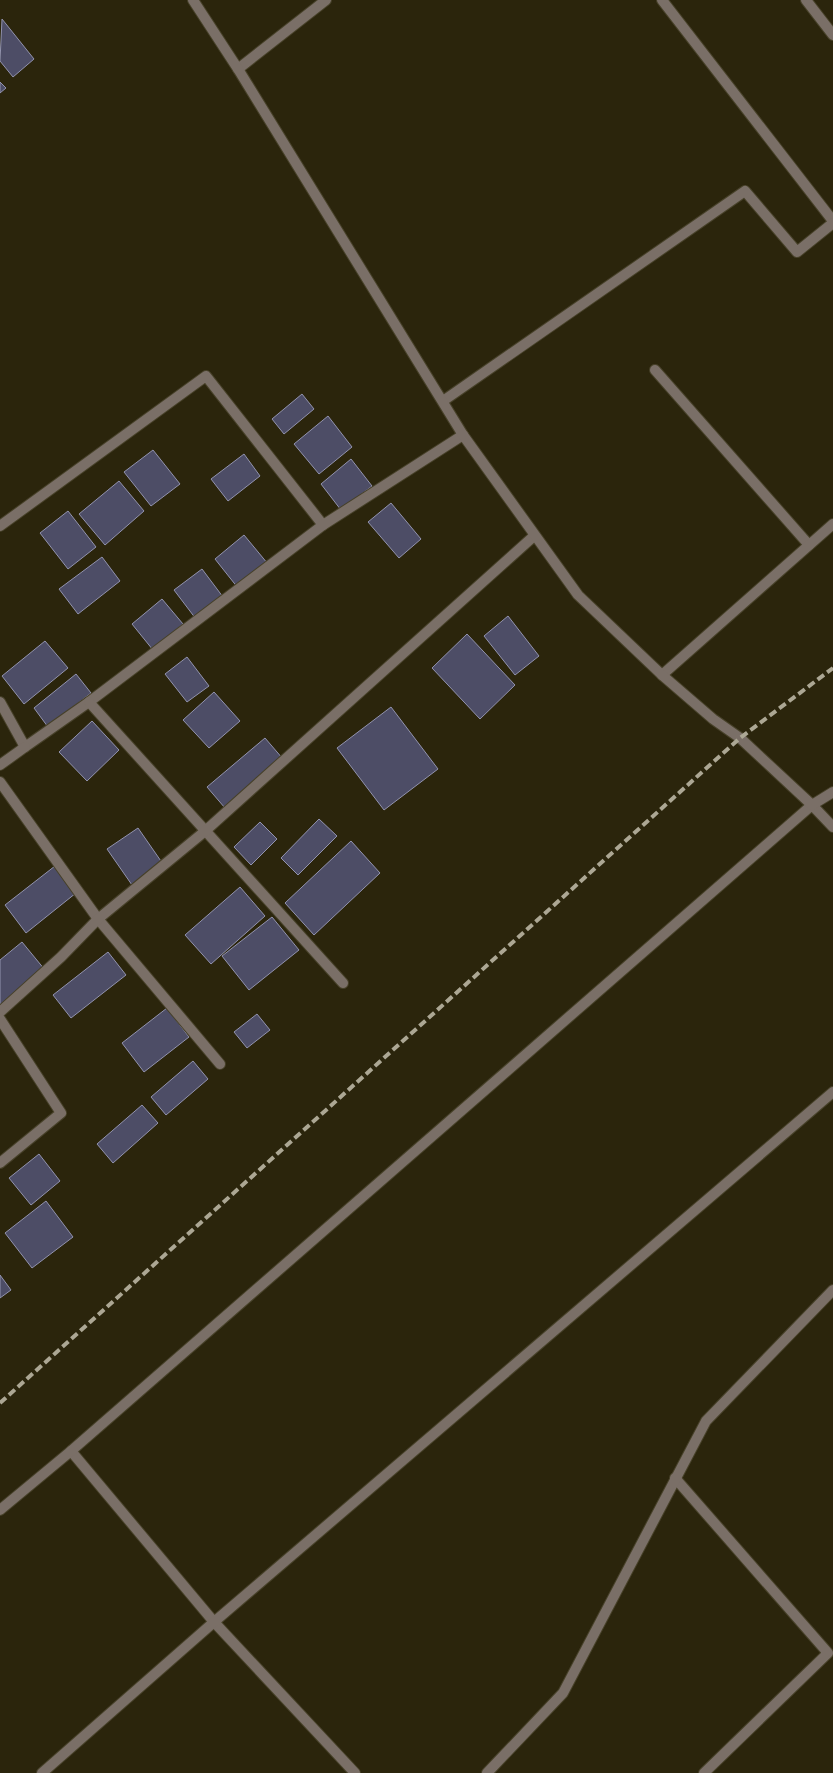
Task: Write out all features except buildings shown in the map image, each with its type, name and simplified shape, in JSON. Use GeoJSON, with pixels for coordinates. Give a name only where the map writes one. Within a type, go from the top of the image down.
{"type":"FeatureCollection","features":[{"type":"Feature","properties":{"kind":"street"},"geometry":{"type":"LineString","coordinates":[[193,0],[238,69],[463,435],[578,595],[662,675],[713,719],[740,738],[833,827]]}},
{"type":"Feature","properties":{"kind":"street"},"geometry":{"type":"LineString","coordinates":[[238,69],[326,0]]}},
{"type":"Feature","properties":{"kind":"street"},"geometry":{"type":"LineString","coordinates":[[443,401],[745,191],[797,252],[833,222],[662,0]]}},
{"type":"Feature","properties":{"kind":"street"},"geometry":{"type":"LineString","coordinates":[[820,0],[809,4],[833,35]]}},
{"type":"Feature","properties":{"kind":"street"},"geometry":{"type":"LineString","coordinates":[[654,370],[810,545]]}},
{"type":"Feature","properties":{"kind":"street"},"geometry":{"type":"LineString","coordinates":[[0,526],[206,376],[324,525]]}},
{"type":"Feature","properties":{"kind":"street"},"geometry":{"type":"LineString","coordinates":[[0,765],[89,702],[324,525],[463,435]]}},
{"type":"Feature","properties":{"kind":"street"},"geometry":{"type":"LineString","coordinates":[[662,675],[833,524]]}},
{"type":"Feature","properties":{"kind":"street"},"geometry":{"type":"LineString","coordinates":[[0,1012],[98,919],[204,832],[534,536]]}},
{"type":"Feature","properties":{"kind":"street"},"geometry":{"type":"LineString","coordinates":[[0,702],[25,747]]}},
{"type":"Feature","properties":{"kind":"street"},"geometry":{"type":"LineString","coordinates":[[89,702],[204,832],[343,983]]}},
{"type":"Feature","properties":{"kind":"street"},"geometry":{"type":"LineString","coordinates":[[0,782],[98,919],[220,1064]]}},
{"type":"Feature","properties":{"kind":"street"},"geometry":{"type":"LineString","coordinates":[[0,1510],[812,805],[833,792]]}},
{"type":"Feature","properties":{"kind":"street"},"geometry":{"type":"LineString","coordinates":[[0,1019],[61,1113],[0,1163]]}},
{"type":"Feature","properties":{"kind":"street"},"geometry":{"type":"LineString","coordinates":[[42,1773],[214,1622],[833,1092]]}},
{"type":"Feature","properties":{"kind":"street"},"geometry":{"type":"LineString","coordinates":[[487,1773],[563,1693],[706,1421],[833,1290]]}},
{"type":"Feature","properties":{"kind":"street"},"geometry":{"type":"LineString","coordinates":[[71,1450],[214,1622],[355,1773]]}},
{"type":"Feature","properties":{"kind":"street"},"geometry":{"type":"LineString","coordinates":[[676,1478],[828,1653],[704,1773]]}},
{"type":"Feature","properties":{"kind":"railway"},"geometry":{"type":"LineString","coordinates":[[0,1403],[740,738],[833,668]]}}]}
